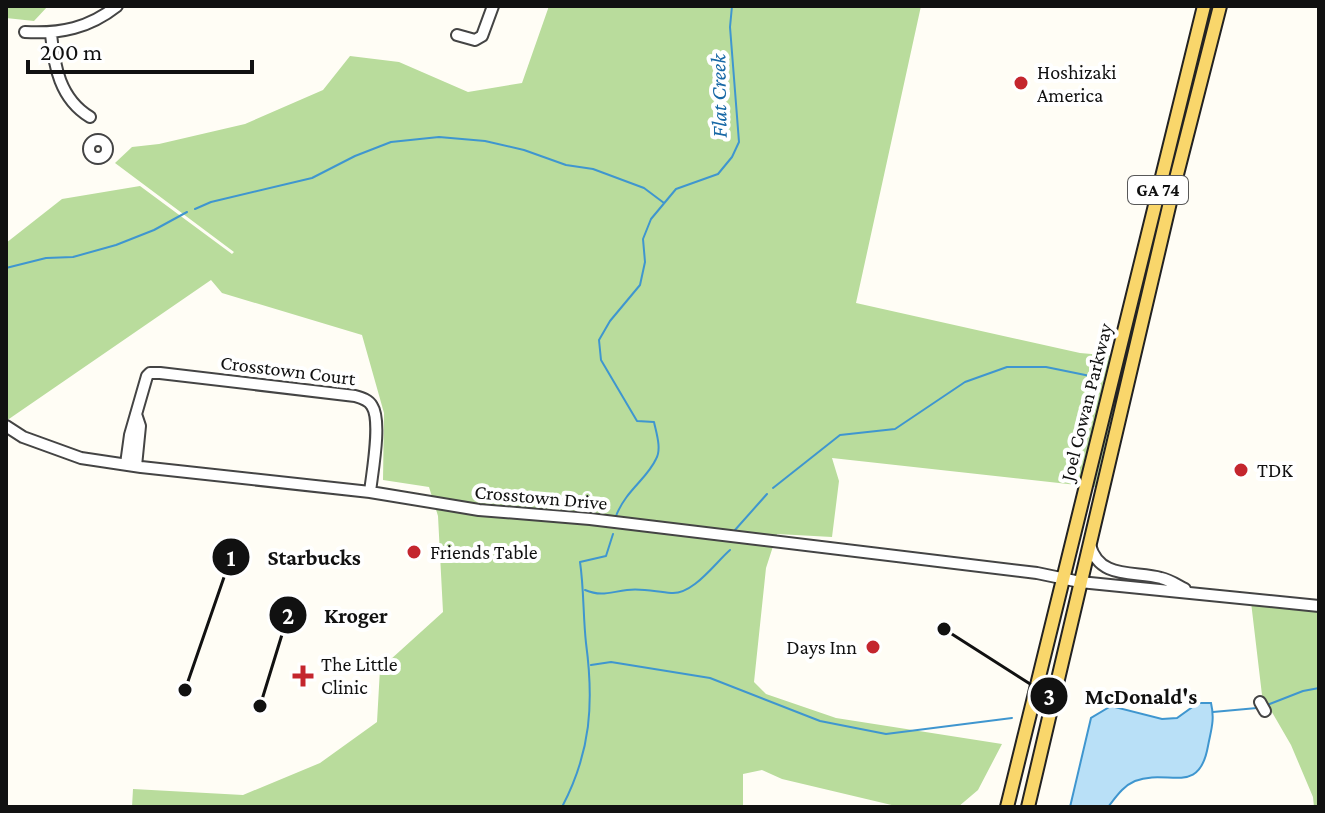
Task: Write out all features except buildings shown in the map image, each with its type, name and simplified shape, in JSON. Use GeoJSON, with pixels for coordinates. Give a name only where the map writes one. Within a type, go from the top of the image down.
{"type":"FeatureCollection","features":[{"type":"Feature","properties":{"kind":"main road","name":"Joel Cowan Parkway"},"geometry":{"type":"LineString","coordinates":[[1007,807],[1204,6]]}},
{"type":"Feature","properties":{"kind":"main road","name":"Joel Cowan Parkway"},"geometry":{"type":"LineString","coordinates":[[1028,807],[1171,198],[1220,6]]}},
{"type":"Feature","properties":{"kind":"street"},"geometry":{"type":"LineString","coordinates":[[25,32],[51,34],[89,24],[117,6]]}},
{"type":"Feature","properties":{"kind":"street"},"geometry":{"type":"LineString","coordinates":[[457,35],[475,40],[482,36],[493,6]]}},
{"type":"Feature","properties":{"kind":"street"},"geometry":{"type":"LineString","coordinates":[[51,34],[57,71],[69,100],[90,117]]}},
{"type":"Feature","properties":{"kind":"street","name":"Crosstown Court"},"geometry":{"type":"LineString","coordinates":[[131,465],[136,412],[150,373],[355,396],[365,399],[373,407],[377,420],[370,492]]}},
{"type":"Feature","properties":{"kind":"street","name":"Crosstown Drive"},"geometry":{"type":"LineString","coordinates":[[6,426],[23,437],[81,458],[370,492],[479,510],[590,519],[1080,582],[1190,592]]}},
{"type":"Feature","properties":{"kind":"street"},"geometry":{"type":"LineString","coordinates":[[1089,542],[1099,564],[1108,570],[1165,579],[1190,592],[1319,606]]}},
{"type":"Feature","properties":{"kind":"green space"},"geometry":{"type":"Polygon","coordinates":[[[6,6],[48,6],[34,21],[6,18],[6,6]]]}},
{"type":"Feature","properties":{"kind":"green space"},"geometry":{"type":"Polygon","coordinates":[[[549,6],[921,6],[856,303],[1080,353],[1126,357],[1095,487],[832,458],[839,481],[832,537],[777,534],[766,568],[754,682],[766,694],[836,718],[1002,744],[978,790],[958,807],[900,807],[782,779],[762,770],[743,774],[743,807],[132,807],[133,789],[243,795],[320,763],[377,722],[380,669],[443,612],[438,516],[429,487],[383,480],[384,413],[362,335],[222,293],[211,280],[6,421],[6,243],[62,199],[140,186],[232,254],[234,252],[115,163],[132,147],[159,144],[245,124],[323,90],[350,56],[399,62],[468,92],[522,83],[549,6]]]}},
{"type":"Feature","properties":{"kind":"green space"},"geometry":{"type":"Polygon","coordinates":[[[1251,602],[1319,609],[1319,807],[1314,807],[1313,797],[1291,745],[1262,695],[1251,602]]]}},
{"type":"Feature","properties":{"kind":"water"},"geometry":{"type":"Polygon","coordinates":[[[1198,703],[1211,703],[1213,720],[1204,762],[1197,771],[1180,778],[1135,781],[1123,789],[1108,807],[1070,807],[1091,718],[1111,706],[1162,719],[1177,718],[1198,703]]]}},
{"type":"Feature","properties":{"kind":"waterway","name":"Flat Creek"},"geometry":{"type":"LineString","coordinates":[[616,516],[625,499],[652,466],[659,446],[654,422],[637,421],[601,360],[599,340],[610,321],[640,285],[645,262],[643,239],[651,219],[676,189],[718,174],[739,142],[730,27],[732,6]]}},
{"type":"Feature","properties":{"kind":"waterway"},"geometry":{"type":"LineString","coordinates":[[195,209],[211,202],[312,178],[391,142],[439,137],[485,141],[524,150],[566,165],[593,169],[644,188],[664,203]]}},
{"type":"Feature","properties":{"kind":"waterway"},"geometry":{"type":"LineString","coordinates":[[6,268],[46,258],[73,257],[116,245],[154,230],[187,212]]}},
{"type":"Feature","properties":{"kind":"waterway"},"geometry":{"type":"LineString","coordinates":[[773,488],[840,435],[895,429],[965,382],[1007,367],[1046,367],[1100,378]]}},
{"type":"Feature","properties":{"kind":"waterway"},"geometry":{"type":"LineString","coordinates":[[735,530],[767,494]]}},
{"type":"Feature","properties":{"kind":"waterway","name":"Flat Creek"},"geometry":{"type":"LineString","coordinates":[[562,807],[579,767],[590,707],[580,562],[606,556],[613,534]]}},
{"type":"Feature","properties":{"kind":"waterway"},"geometry":{"type":"LineString","coordinates":[[585,590],[601,594],[633,590],[679,592],[695,584],[730,550]]}},
{"type":"Feature","properties":{"kind":"waterway"},"geometry":{"type":"LineString","coordinates":[[591,665],[611,662],[710,678],[820,721],[886,734],[1012,718]]}},
{"type":"Feature","properties":{"kind":"waterway"},"geometry":{"type":"LineString","coordinates":[[1267,705],[1319,688]]}},
{"type":"Feature","properties":{"kind":"waterway"},"geometry":{"type":"LineString","coordinates":[[1213,712],[1257,708]]}},
{"type":"Feature","properties":{"kind":"place","name":"Hoshizaki America"},"geometry":{"type":"Point","coordinates":[1021,83]}},
{"type":"Feature","properties":{"kind":"place","name":"TDK"},"geometry":{"type":"Point","coordinates":[1241,470]}},
{"type":"Feature","properties":{"kind":"place","name":"Friends Table"},"geometry":{"type":"Point","coordinates":[414,552]}},
{"type":"Feature","properties":{"kind":"place","name":"McDonald's"},"geometry":{"type":"Point","coordinates":[944,629]}},
{"type":"Feature","properties":{"kind":"place","name":"Days Inn"},"geometry":{"type":"Point","coordinates":[873,647]}},
{"type":"Feature","properties":{"kind":"place","name":"The Little Clinic"},"geometry":{"type":"Point","coordinates":[303,676]}},
{"type":"Feature","properties":{"kind":"place","name":"Starbucks"},"geometry":{"type":"Point","coordinates":[185,690]}},
{"type":"Feature","properties":{"kind":"place","name":"Kroger"},"geometry":{"type":"Point","coordinates":[260,706]}}]}
